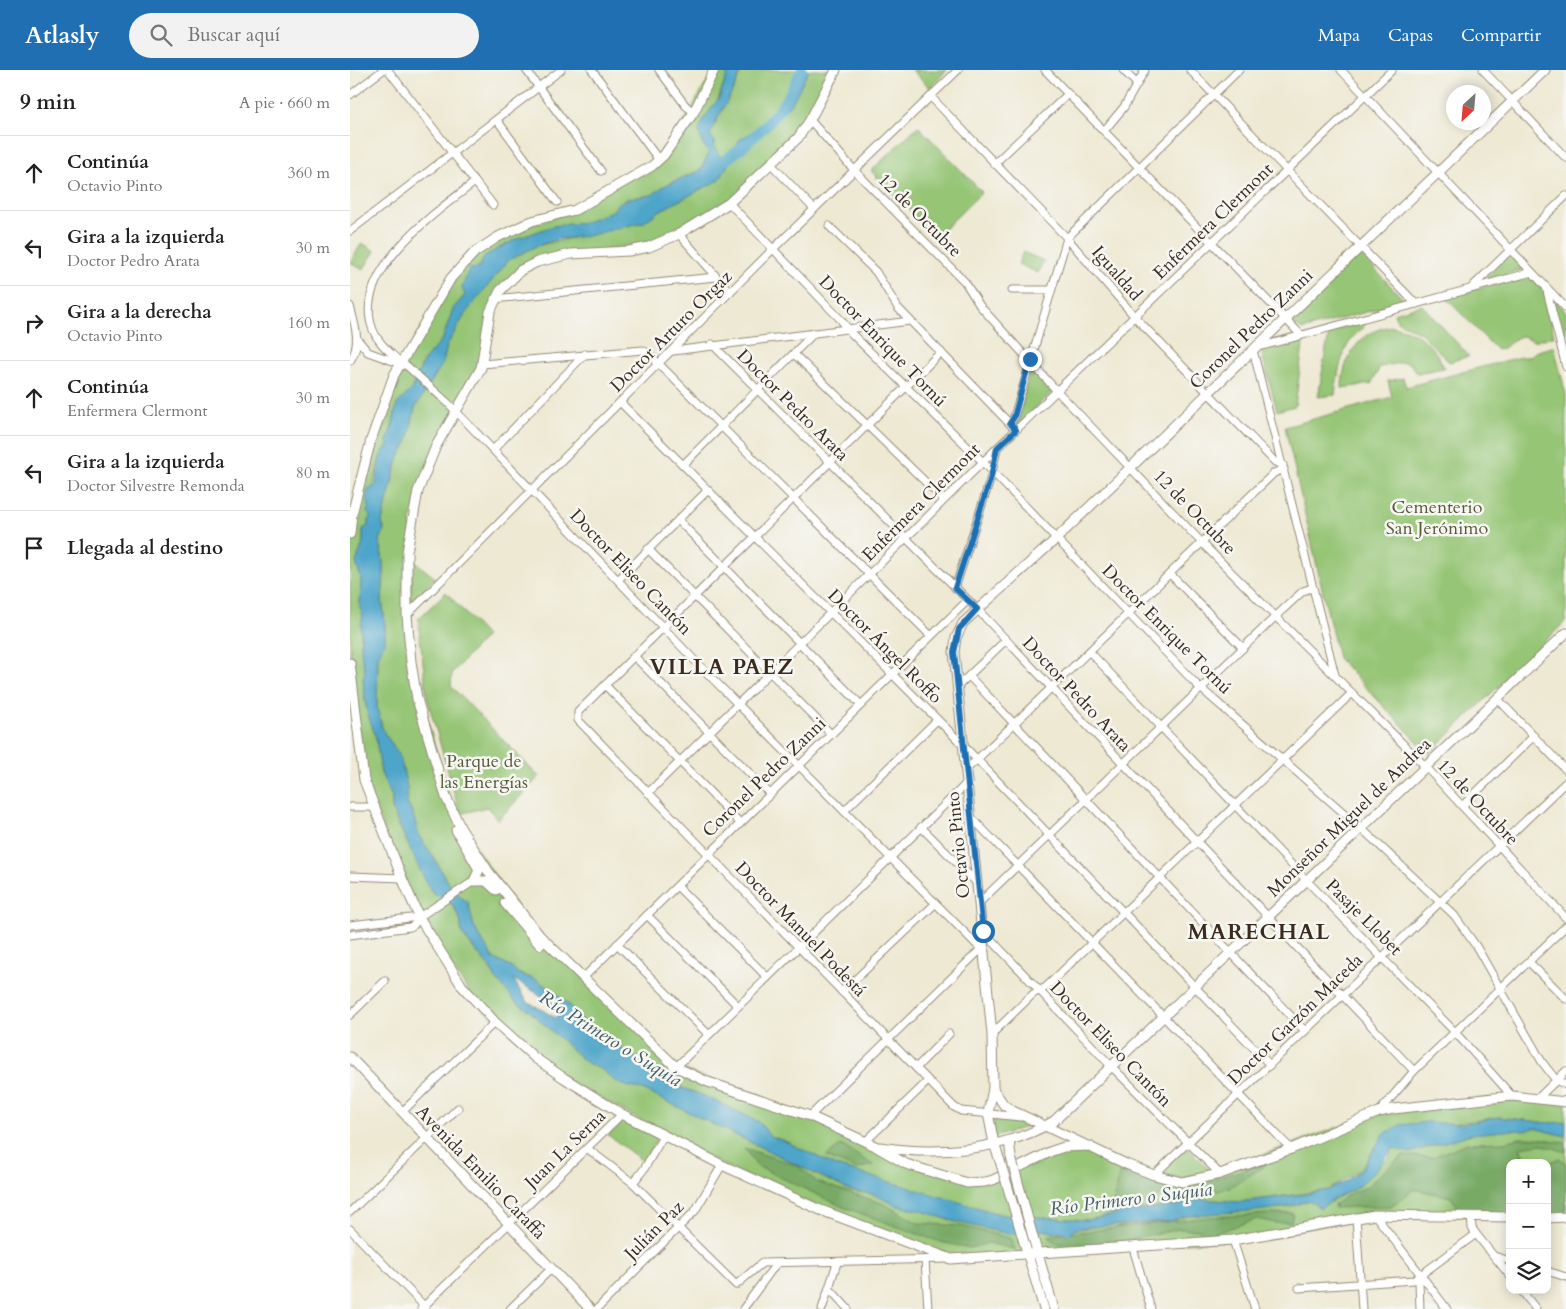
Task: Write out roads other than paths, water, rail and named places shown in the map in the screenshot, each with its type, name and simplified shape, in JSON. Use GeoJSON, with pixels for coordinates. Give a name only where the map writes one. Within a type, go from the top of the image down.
{"type":"FeatureCollection","features":[{"type":"Feature","properties":{"kind":"main road"},"geometry":{"type":"LineString","coordinates":[[350,534],[352,514],[374,429],[403,364],[451,278],[475,252],[498,237],[522,226],[575,210],[629,181],[659,160],[694,112],[714,70]]}},
{"type":"Feature","properties":{"kind":"main road"},"geometry":{"type":"LineString","coordinates":[[595,988],[584,984],[529,934],[490,883],[476,880],[479,870],[452,821],[417,699],[411,662],[407,615],[407,552],[413,513],[430,457],[482,364],[488,323],[494,299],[521,270],[537,262],[572,254],[640,249],[679,234],[729,203],[798,138],[810,120],[836,70]]}},
{"type":"Feature","properties":{"kind":"main road","name":"Coronel Pedro Zanni"},"geometry":{"type":"LineString","coordinates":[[977,609],[1056,539],[1545,70]]}},
{"type":"Feature","properties":{"kind":"main road","name":"Octavio Pinto"},"geometry":{"type":"LineString","coordinates":[[977,609],[963,623],[956,638],[954,652],[979,885],[992,1034],[993,1089],[988,1113],[994,1144],[1044,1309]]}},
{"type":"Feature","properties":{"kind":"main road","name":"Monseñor Miguel de Andrea"},"geometry":{"type":"LineString","coordinates":[[875,1146],[922,1151],[994,1144],[1009,1140],[1054,1121],[1566,633]]}},
{"type":"Feature","properties":{"kind":"main road"},"geometry":{"type":"LineString","coordinates":[[350,663],[363,775],[402,878],[462,986],[495,1022],[557,1073],[622,1114],[722,1165],[818,1208],[951,1258],[1037,1251],[1133,1248],[1233,1240],[1374,1215],[1506,1217]]}},
{"type":"Feature","properties":{"kind":"main road"},"geometry":{"type":"LineString","coordinates":[[446,797],[461,829],[488,870],[528,924],[676,1067],[708,1082],[810,1116],[875,1146],[906,1164],[967,1183],[993,1180],[1064,1147],[1090,1146]]}},
{"type":"Feature","properties":{"kind":"main road","name":"Avenida Emilio Caraffa"},"geometry":{"type":"LineString","coordinates":[[350,1057],[590,1309]]}},
{"type":"Feature","properties":{"kind":"main road"},"geometry":{"type":"LineString","coordinates":[[993,1089],[1004,1105],[1028,1118],[1154,1175],[1182,1182],[1220,1174],[1291,1149],[1379,1112],[1512,1096],[1566,1102]]}},
{"type":"Feature","properties":{"kind":"main road"},"geometry":{"type":"LineString","coordinates":[[1009,1140],[1011,1157],[1054,1309]]}},
{"type":"Feature","properties":{"kind":"main road"},"geometry":{"type":"LineString","coordinates":[[1551,1218],[1566,1217]]}},
{"type":"Feature","properties":{"kind":"street"},"geometry":{"type":"LineString","coordinates":[[350,94],[383,70]]}},
{"type":"Feature","properties":{"kind":"street"},"geometry":{"type":"LineString","coordinates":[[388,70],[494,205]]}},
{"type":"Feature","properties":{"kind":"street"},"geometry":{"type":"LineString","coordinates":[[526,70],[601,171]]}},
{"type":"Feature","properties":{"kind":"street"},"geometry":{"type":"LineString","coordinates":[[350,231],[561,70]]}},
{"type":"Feature","properties":{"kind":"street"},"geometry":{"type":"LineString","coordinates":[[592,70],[659,160]]}},
{"type":"Feature","properties":{"kind":"street"},"geometry":{"type":"LineString","coordinates":[[659,70],[686,106],[694,112]]}},
{"type":"Feature","properties":{"kind":"street","name":"Doctor Arturo Orgaz"},"geometry":{"type":"LineString","coordinates":[[407,615],[773,249],[958,70]]}},
{"type":"Feature","properties":{"kind":"street"},"geometry":{"type":"LineString","coordinates":[[1045,70],[1301,335]]}},
{"type":"Feature","properties":{"kind":"street"},"geometry":{"type":"LineString","coordinates":[[1124,70],[1137,84]]}},
{"type":"Feature","properties":{"kind":"street"},"geometry":{"type":"LineString","coordinates":[[1104,131],[1124,107],[1145,70]]}},
{"type":"Feature","properties":{"kind":"street"},"geometry":{"type":"LineString","coordinates":[[1190,70],[1416,304]]}},
{"type":"Feature","properties":{"kind":"street"},"geometry":{"type":"LineString","coordinates":[[1010,423],[1014,417],[1050,290],[1067,238],[1239,70]]}},
{"type":"Feature","properties":{"kind":"street"},"geometry":{"type":"LineString","coordinates":[[1340,70],[1566,308]]}},
{"type":"Feature","properties":{"kind":"street","name":"Enfermera Clermont"},"geometry":{"type":"LineString","coordinates":[[648,793],[997,448],[1392,70]]}},
{"type":"Feature","properties":{"kind":"street"},"geometry":{"type":"LineString","coordinates":[[1483,70],[1566,158]]}},
{"type":"Feature","properties":{"kind":"street"},"geometry":{"type":"LineString","coordinates":[[994,164],[1068,94]]}},
{"type":"Feature","properties":{"kind":"street","name":"Igualdad"},"geometry":{"type":"LineString","coordinates":[[931,96],[994,164],[1067,238],[1135,317],[1275,462],[1283,467]]}},
{"type":"Feature","properties":{"kind":"street"},"geometry":{"type":"LineString","coordinates":[[497,120],[557,202]]}},
{"type":"Feature","properties":{"kind":"street","name":"12 de Octubre"},"geometry":{"type":"LineString","coordinates":[[810,120],[854,170],[965,282],[980,306],[1057,391],[1203,544],[1425,766],[1566,918]]}},
{"type":"Feature","properties":{"kind":"street"},"geometry":{"type":"LineString","coordinates":[[771,164],[814,209]]}},
{"type":"Feature","properties":{"kind":"street","name":"Doctor Eliseo Cantón"},"geometry":{"type":"LineString","coordinates":[[475,182],[413,231],[379,278],[370,303],[372,329],[377,339],[455,410],[738,704],[935,904],[983,948]]}},
{"type":"Feature","properties":{"kind":"street"},"geometry":{"type":"LineString","coordinates":[[1473,286],[1510,248],[1566,196]]}},
{"type":"Feature","properties":{"kind":"street","name":"Doctor Enrique Tornú"},"geometry":{"type":"LineString","coordinates":[[729,203],[848,328],[983,462],[1202,688],[1361,828],[1440,901],[1465,929],[1542,1062],[1556,1080]]}},
{"type":"Feature","properties":{"kind":"street"},"geometry":{"type":"LineString","coordinates":[[828,226],[876,272],[893,300],[910,321],[1016,430]]}},
{"type":"Feature","properties":{"kind":"street"},"geometry":{"type":"LineString","coordinates":[[679,234],[730,292]]}},
{"type":"Feature","properties":{"kind":"street"},"geometry":{"type":"LineString","coordinates":[[1335,675],[1254,349],[1416,304],[1473,286],[1532,272]]}},
{"type":"Feature","properties":{"kind":"street"},"geometry":{"type":"LineString","coordinates":[[494,299],[716,277]]}},
{"type":"Feature","properties":{"kind":"street"},"geometry":{"type":"LineString","coordinates":[[1546,286],[1561,340],[1566,367]]}},
{"type":"Feature","properties":{"kind":"street"},"geometry":{"type":"LineString","coordinates":[[1012,290],[1050,290]]}},
{"type":"Feature","properties":{"kind":"street"},"geometry":{"type":"LineString","coordinates":[[350,306],[358,340],[356,351],[350,361]]}},
{"type":"Feature","properties":{"kind":"street"},"geometry":{"type":"LineString","coordinates":[[673,351],[712,344],[910,321]]}},
{"type":"Feature","properties":{"kind":"street"},"geometry":{"type":"LineString","coordinates":[[683,465],[814,333]]}},
{"type":"Feature","properties":{"kind":"street"},"geometry":{"type":"LineString","coordinates":[[358,340],[368,352],[388,361],[403,364]]}},
{"type":"Feature","properties":{"kind":"street","name":"Doctor Pedro Arata"},"geometry":{"type":"LineString","coordinates":[[712,344],[977,609],[1414,1071]]}},
{"type":"Feature","properties":{"kind":"street"},"geometry":{"type":"LineString","coordinates":[[482,364],[643,350],[660,364],[931,636]]}},
{"type":"Feature","properties":{"kind":"street"},"geometry":{"type":"LineString","coordinates":[[740,823],[605,685],[941,352]]}},
{"type":"Feature","properties":{"kind":"street"},"geometry":{"type":"LineString","coordinates":[[493,450],[585,354]]}},
{"type":"Feature","properties":{"kind":"street"},"geometry":{"type":"LineString","coordinates":[[794,354],[944,500]]}},
{"type":"Feature","properties":{"kind":"street","name":"Doctor Ángel Roffo"},"geometry":{"type":"LineString","coordinates":[[621,403],[964,746],[1270,1065]]}},
{"type":"Feature","properties":{"kind":"street"},"geometry":{"type":"LineString","coordinates":[[955,588],[992,472],[997,448]]}},
{"type":"Feature","properties":{"kind":"street"},"geometry":{"type":"LineString","coordinates":[[966,770],[1203,544],[1274,473],[1283,467]]}},
{"type":"Feature","properties":{"kind":"street"},"geometry":{"type":"LineString","coordinates":[[618,580],[708,490]]}},
{"type":"Feature","properties":{"kind":"street"},"geometry":{"type":"LineString","coordinates":[[678,520],[861,705]]}},
{"type":"Feature","properties":{"kind":"street"},"geometry":{"type":"LineString","coordinates":[[648,549],[831,734]]}},
{"type":"Feature","properties":{"kind":"street"},"geometry":{"type":"LineString","coordinates":[[1170,575],[1243,648]]}},
{"type":"Feature","properties":{"kind":"street"},"geometry":{"type":"LineString","coordinates":[[980,902],[1019,867],[1276,616],[1303,591],[1312,588]]}},
{"type":"Feature","properties":{"kind":"street","name":"Coronel Pedro Zanni"},"geometry":{"type":"LineString","coordinates":[[584,977],[968,600]]}},
{"type":"Feature","properties":{"kind":"street"},"geometry":{"type":"LineString","coordinates":[[957,687],[1006,640]]}},
{"type":"Feature","properties":{"kind":"street","name":"Pasaje Llobet"},"geometry":{"type":"LineString","coordinates":[[1090,652],[1307,881],[1454,1031],[1512,1096]]}},
{"type":"Feature","properties":{"kind":"street"},"geometry":{"type":"LineString","coordinates":[[634,656],[770,794]]}},
{"type":"Feature","properties":{"kind":"street"},"geometry":{"type":"LineString","coordinates":[[969,676],[1305,1032]]}},
{"type":"Feature","properties":{"kind":"street","name":"Doctor Manuel Podestá"},"geometry":{"type":"LineString","coordinates":[[605,685],[578,712],[578,720],[928,1081],[954,1107],[961,1111],[1028,1118]]}},
{"type":"Feature","properties":{"kind":"street"},"geometry":{"type":"LineString","coordinates":[[992,1034],[1033,994],[1040,991],[1092,943],[1352,692]]}},
{"type":"Feature","properties":{"kind":"street"},"geometry":{"type":"LineString","coordinates":[[1497,698],[1566,770]]}},
{"type":"Feature","properties":{"kind":"street"},"geometry":{"type":"LineString","coordinates":[[844,811],[937,720]]}},
{"type":"Feature","properties":{"kind":"street"},"geometry":{"type":"LineString","coordinates":[[1462,806],[1534,736]]}},
{"type":"Feature","properties":{"kind":"street"},"geometry":{"type":"LineString","coordinates":[[676,1067],[766,977],[968,782]]}},
{"type":"Feature","properties":{"kind":"street","name":"Doctor Garzón Maceda"},"geometry":{"type":"LineString","coordinates":[[1154,1175],[1566,782]]}},
{"type":"Feature","properties":{"kind":"street"},"geometry":{"type":"LineString","coordinates":[[350,807],[375,807]]}},
{"type":"Feature","properties":{"kind":"street"},"geometry":{"type":"LineString","coordinates":[[972,818],[1291,1149]]}},
{"type":"Feature","properties":{"kind":"street"},"geometry":{"type":"LineString","coordinates":[[921,827],[979,885]]}},
{"type":"Feature","properties":{"kind":"street"},"geometry":{"type":"LineString","coordinates":[[350,876],[402,878]]}},
{"type":"Feature","properties":{"kind":"street"},"geometry":{"type":"LineString","coordinates":[[350,935],[410,927],[423,915],[476,880]]}},
{"type":"Feature","properties":{"kind":"street"},"geometry":{"type":"LineString","coordinates":[[677,886],[766,977]]}},
{"type":"Feature","properties":{"kind":"street"},"geometry":{"type":"LineString","coordinates":[[842,992],[935,904]]}},
{"type":"Feature","properties":{"kind":"street"},"geometry":{"type":"LineString","coordinates":[[350,925],[423,915]]}},
{"type":"Feature","properties":{"kind":"street"},"geometry":{"type":"LineString","coordinates":[[647,915],[737,1006]]}},
{"type":"Feature","properties":{"kind":"street"},"geometry":{"type":"LineString","coordinates":[[1379,1112],[1414,1071],[1454,1031],[1566,926]]}},
{"type":"Feature","properties":{"kind":"street","name":"Doctor Eliseo Cantón"},"geometry":{"type":"LineString","coordinates":[[983,931],[1112,1067],[1220,1174]]}},
{"type":"Feature","properties":{"kind":"street"},"geometry":{"type":"LineString","coordinates":[[617,944],[708,1034]]}},
{"type":"Feature","properties":{"kind":"street"},"geometry":{"type":"LineString","coordinates":[[810,1116],[983,948]]}},
{"type":"Feature","properties":{"kind":"street"},"geometry":{"type":"LineString","coordinates":[[1529,962],[1566,999]]}},
{"type":"Feature","properties":{"kind":"street"},"geometry":{"type":"LineString","coordinates":[[350,1015],[385,981]]}},
{"type":"Feature","properties":{"kind":"street"},"geometry":{"type":"LineString","coordinates":[[402,1112],[495,1022]]}},
{"type":"Feature","properties":{"kind":"street"},"geometry":{"type":"LineString","coordinates":[[916,1068],[949,1034]]}},
{"type":"Feature","properties":{"kind":"street"},"geometry":{"type":"LineString","coordinates":[[1538,1099],[1566,1071]]}},
{"type":"Feature","properties":{"kind":"street"},"geometry":{"type":"LineString","coordinates":[[1556,1080],[1566,1084]]}},
{"type":"Feature","properties":{"kind":"street"},"geometry":{"type":"LineString","coordinates":[[865,1142],[928,1081]]}},
{"type":"Feature","properties":{"kind":"street"},"geometry":{"type":"LineString","coordinates":[[350,1212],[458,1108]]}},
{"type":"Feature","properties":{"kind":"street","name":"Juan La Serna"},"geometry":{"type":"LineString","coordinates":[[424,1308],[622,1114]]}},
{"type":"Feature","properties":{"kind":"street"},"geometry":{"type":"LineString","coordinates":[[633,1183],[644,1169],[664,1135]]}},
{"type":"Feature","properties":{"kind":"street"},"geometry":{"type":"LineString","coordinates":[[588,1149],[633,1183],[679,1227],[733,1284],[739,1285],[760,1264],[951,1258]]}},
{"type":"Feature","properties":{"kind":"street","name":"Julián Paz"},"geometry":{"type":"LineString","coordinates":[[597,1309],[700,1204],[722,1165]]}},
{"type":"Feature","properties":{"kind":"street"},"geometry":{"type":"LineString","coordinates":[[1374,1215],[1447,1309]]}},
{"type":"Feature","properties":{"kind":"street"},"geometry":{"type":"LineString","coordinates":[[1471,1216],[1472,1228],[1506,1271]]}},
{"type":"Feature","properties":{"kind":"street"},"geometry":{"type":"LineString","coordinates":[[1356,1217],[1362,1309]]}},
{"type":"Feature","properties":{"kind":"street"},"geometry":{"type":"LineString","coordinates":[[350,1229],[424,1308]]}},
{"type":"Feature","properties":{"kind":"street"},"geometry":{"type":"LineString","coordinates":[[1299,1288],[1414,1280],[1422,1276],[1476,1234]]}},
{"type":"Feature","properties":{"kind":"street"},"geometry":{"type":"LineString","coordinates":[[1233,1240],[1255,1309]]}},
{"type":"Feature","properties":{"kind":"street"},"geometry":{"type":"LineString","coordinates":[[1133,1248],[1151,1309]]}},
{"type":"Feature","properties":{"kind":"street"},"geometry":{"type":"LineString","coordinates":[[1494,1256],[1506,1260]]}},
{"type":"Feature","properties":{"kind":"street"},"geometry":{"type":"LineString","coordinates":[[925,1260],[928,1309]]}},
{"type":"Feature","properties":{"kind":"street"},"geometry":{"type":"LineString","coordinates":[[822,1309],[837,1263]]}},
{"type":"Feature","properties":{"kind":"street"},"geometry":{"type":"LineString","coordinates":[[743,1309],[776,1264]]}},
{"type":"Feature","properties":{"kind":"street"},"geometry":{"type":"LineString","coordinates":[[510,1309],[552,1269]]}},
{"type":"Feature","properties":{"kind":"street"},"geometry":{"type":"LineString","coordinates":[[1551,1272],[1566,1277]]}},
{"type":"Feature","properties":{"kind":"street"},"geometry":{"type":"LineString","coordinates":[[1420,1309],[1419,1282],[1422,1276]]}},
{"type":"Feature","properties":{"kind":"street"},"geometry":{"type":"LineString","coordinates":[[829,1288],[848,1309]]}},
{"type":"Feature","properties":{"kind":"street"},"geometry":{"type":"LineString","coordinates":[[1524,1294],[1536,1309]]}},
{"type":"Feature","properties":{"kind":"water"},"geometry":{"type":"Polygon","coordinates":[[[729,70],[741,70],[710,135],[715,142],[714,147],[720,157],[734,154],[739,140],[770,121],[777,113],[798,70],[809,70],[793,101],[765,131],[729,163],[719,180],[659,211],[644,222],[587,236],[559,239],[536,246],[509,260],[467,311],[447,345],[443,363],[415,408],[408,440],[398,459],[382,522],[384,530],[380,540],[384,572],[382,600],[385,640],[378,657],[377,708],[383,731],[399,754],[407,788],[407,804],[413,814],[419,836],[452,888],[468,902],[474,927],[493,958],[514,969],[517,973],[537,980],[558,995],[578,1014],[597,1040],[617,1046],[645,1064],[657,1079],[702,1095],[759,1122],[770,1136],[787,1142],[836,1166],[1003,1215],[1087,1220],[1131,1211],[1175,1206],[1201,1199],[1240,1202],[1328,1190],[1346,1181],[1361,1170],[1384,1134],[1400,1125],[1428,1122],[1462,1124],[1499,1117],[1548,1123],[1566,1122],[1566,1136],[1534,1128],[1525,1131],[1514,1130],[1471,1134],[1409,1153],[1393,1148],[1372,1174],[1362,1183],[1320,1208],[1309,1200],[1268,1210],[1212,1213],[1188,1216],[1172,1221],[1077,1228],[1068,1235],[1061,1231],[1054,1233],[1045,1230],[1009,1234],[898,1206],[873,1194],[851,1191],[641,1089],[626,1086],[615,1081],[601,1069],[587,1063],[526,1008],[516,1002],[496,979],[489,966],[462,934],[460,919],[453,905],[432,892],[392,809],[392,797],[381,773],[376,738],[367,712],[363,679],[365,672],[361,652],[363,615],[360,608],[361,578],[356,562],[363,543],[363,529],[368,526],[370,516],[367,513],[369,504],[366,498],[368,490],[375,486],[381,455],[388,445],[387,441],[397,404],[412,389],[423,362],[443,338],[453,309],[465,295],[462,288],[469,269],[479,268],[485,256],[516,239],[553,226],[586,222],[614,210],[617,204],[629,198],[652,195],[664,186],[701,170],[709,152],[702,143],[699,131],[703,120],[719,98],[729,70]],[[513,979],[527,1001],[556,1018],[558,1012],[540,995],[513,979]]]}},
{"type":"Feature","properties":{"kind":"waterway","name":"Río Primero o Suquía"},"geometry":{"type":"LineString","coordinates":[[719,164],[747,143],[774,116],[789,95],[802,70]]}},
{"type":"Feature","properties":{"kind":"district","name":"VILLA PAEZ"},"geometry":{"type":"Point","coordinates":[722,666]}},
{"type":"Feature","properties":{"kind":"district","name":"MARECHAL"},"geometry":{"type":"Point","coordinates":[1259,931]}},
{"type":"Feature","properties":{"kind":"park label","name":"Cementerio San Jerónimo"},"geometry":{"type":"Point","coordinates":[1437,517]}},
{"type":"Feature","properties":{"kind":"park label","name":"Parque de las Energías"},"geometry":{"type":"Point","coordinates":[484,771]}}]}
